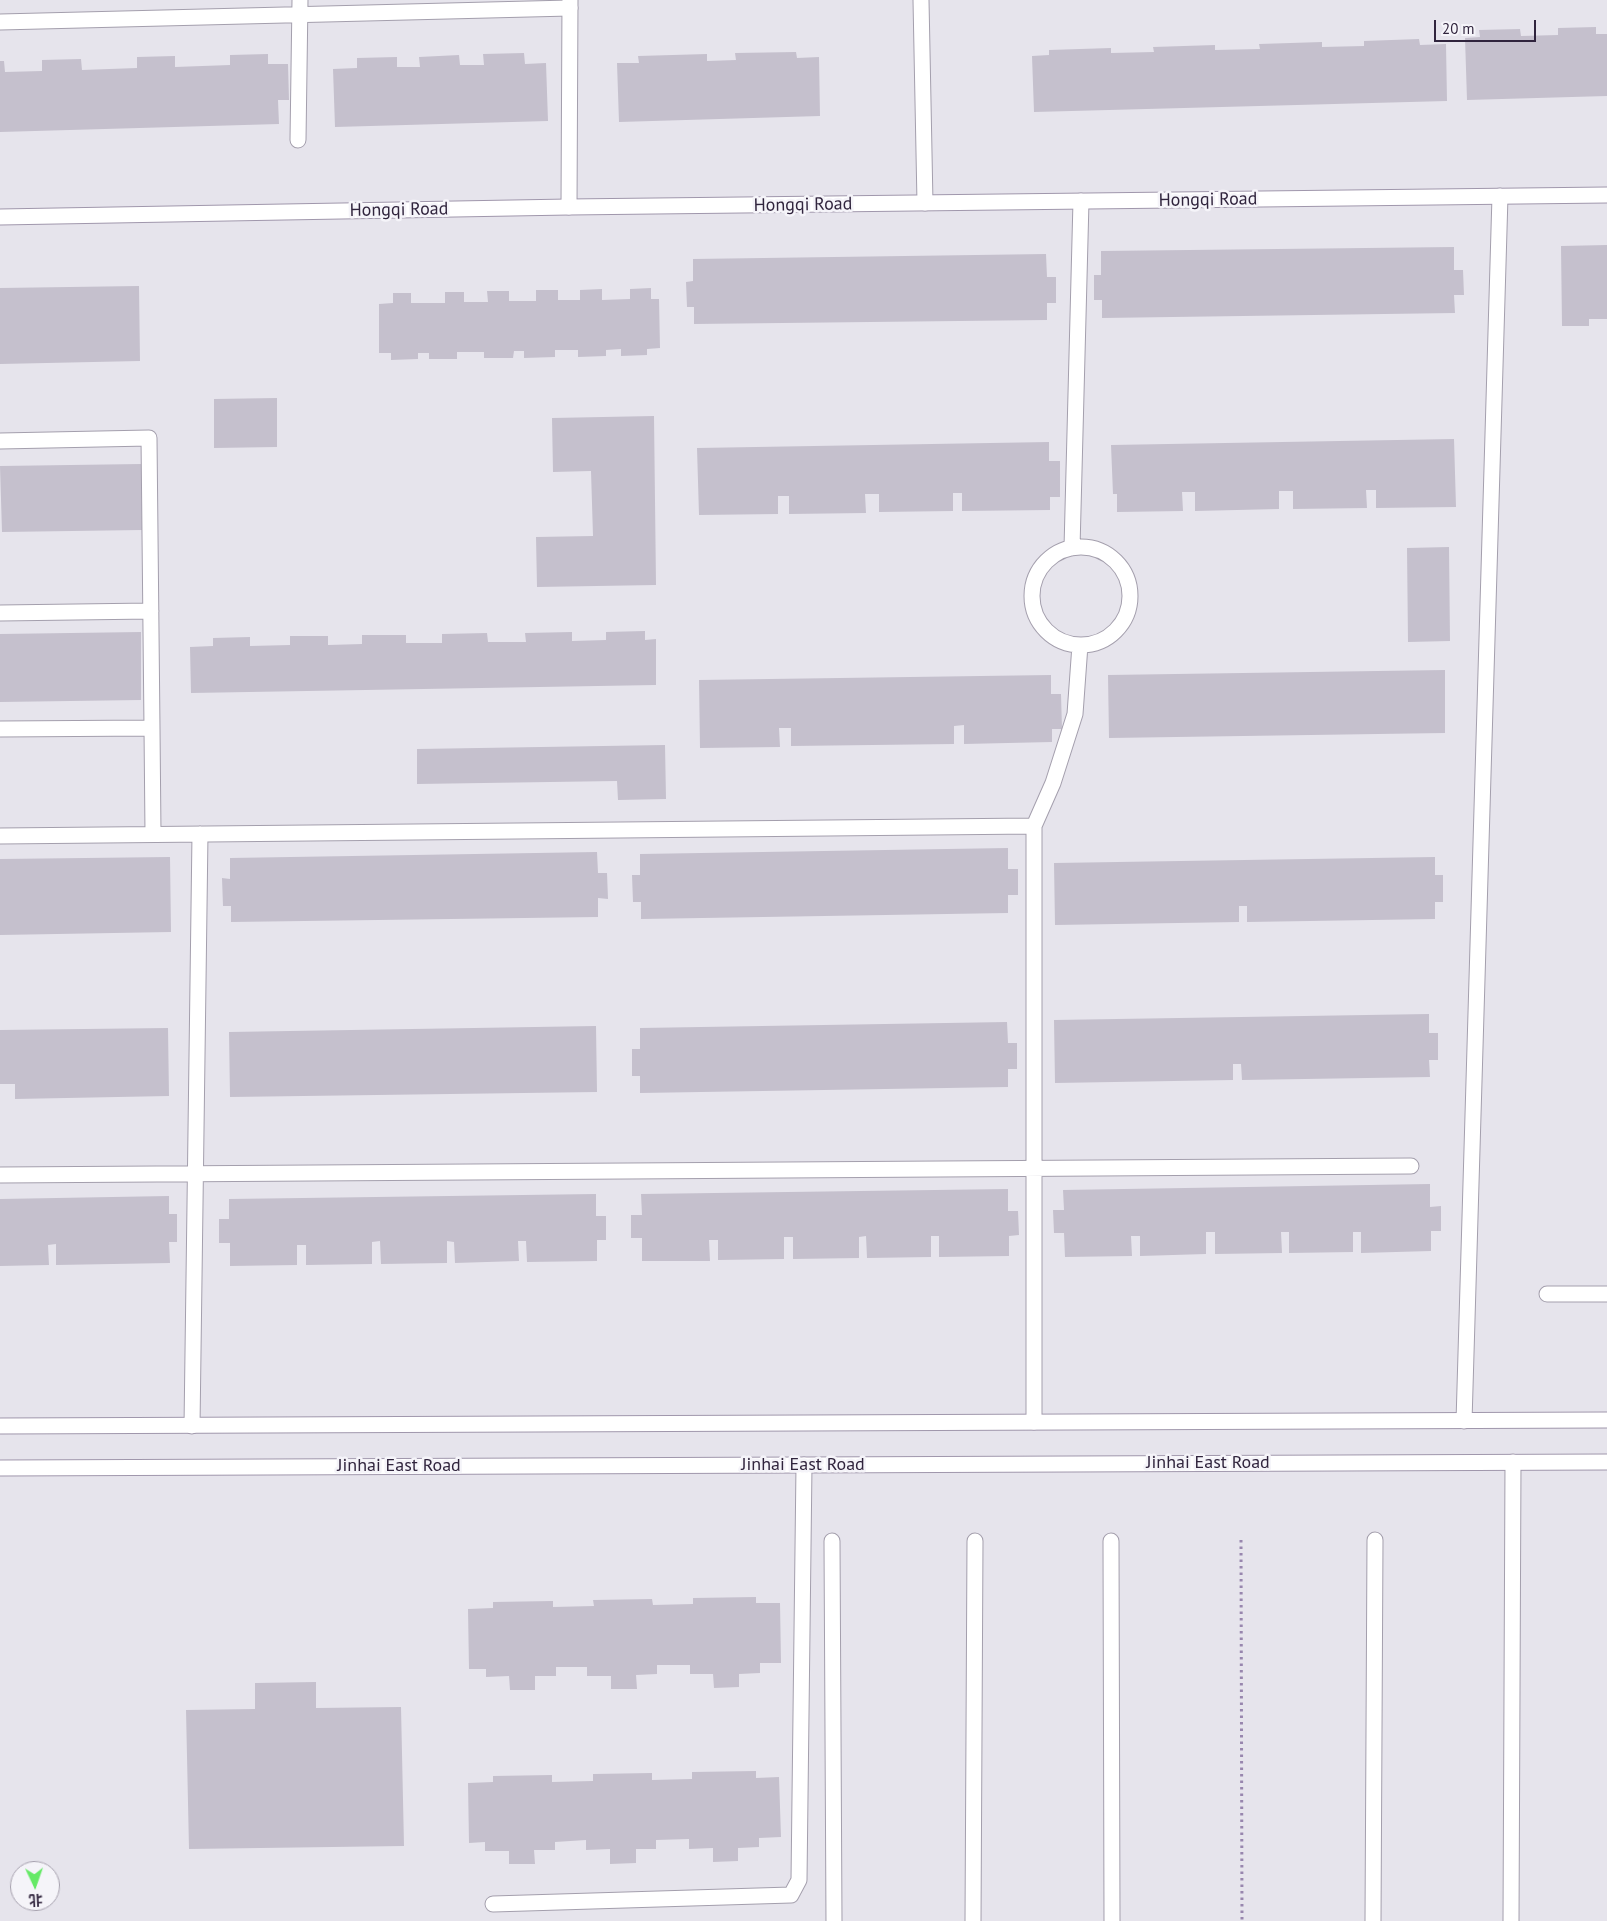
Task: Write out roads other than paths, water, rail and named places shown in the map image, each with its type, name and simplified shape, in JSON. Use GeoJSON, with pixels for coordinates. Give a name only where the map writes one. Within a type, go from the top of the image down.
{"type":"FeatureCollection","features":[{"type":"Feature","properties":{"kind":"main road"},"geometry":{"type":"LineString","coordinates":[[921,0],[925,203]]}},
{"type":"Feature","properties":{"kind":"main road"},"geometry":{"type":"LineString","coordinates":[[0,22],[300,7],[570,4],[569,207]]}},
{"type":"Feature","properties":{"kind":"main road"},"geometry":{"type":"LineString","coordinates":[[298,140],[300,7]]}},
{"type":"Feature","properties":{"kind":"main road","name":"Hongqi Road"},"geometry":{"type":"LineString","coordinates":[[0,217],[569,207],[1607,195]]}},
{"type":"Feature","properties":{"kind":"main road"},"geometry":{"type":"LineString","coordinates":[[1464,1421],[1500,196]]}},
{"type":"Feature","properties":{"kind":"main road"},"geometry":{"type":"LineString","coordinates":[[1072,548],[1081,201]]}},
{"type":"Feature","properties":{"kind":"main road"},"geometry":{"type":"LineString","coordinates":[[0,441],[149,438],[153,834]]}},
{"type":"Feature","properties":{"kind":"main road"},"geometry":{"type":"LineString","coordinates":[[1081,547],[1098,550],[1112,558],[1123,571],[1129,587],[1130,604],[1125,619],[1115,631],[1103,640],[1087,645],[1071,645],[1047,633],[1040,624],[1032,603],[1032,586],[1038,570],[1050,558],[1072,548],[1081,547]]}},
{"type":"Feature","properties":{"kind":"main road"},"geometry":{"type":"LineString","coordinates":[[0,614],[151,611]]}},
{"type":"Feature","properties":{"kind":"main road"},"geometry":{"type":"LineString","coordinates":[[1034,1422],[1034,826],[1053,783],[1075,714],[1080,645]]}},
{"type":"Feature","properties":{"kind":"main road"},"geometry":{"type":"LineString","coordinates":[[0,729],[152,728]]}},
{"type":"Feature","properties":{"kind":"main road"},"geometry":{"type":"LineString","coordinates":[[0,836],[1034,826]]}},
{"type":"Feature","properties":{"kind":"main road"},"geometry":{"type":"LineString","coordinates":[[192,1426],[200,834]]}},
{"type":"Feature","properties":{"kind":"main road"},"geometry":{"type":"LineString","coordinates":[[0,1175],[1411,1166]]}},
{"type":"Feature","properties":{"kind":"main road"},"geometry":{"type":"LineString","coordinates":[[1547,1294],[1607,1294]]}},
{"type":"Feature","properties":{"kind":"main road"},"geometry":{"type":"LineString","coordinates":[[0,1426],[1607,1420]]}},
{"type":"Feature","properties":{"kind":"main road"},"geometry":{"type":"LineString","coordinates":[[1511,1921],[1513,1462]]}},
{"type":"Feature","properties":{"kind":"main road","name":"Jinhai East Road"},"geometry":{"type":"LineString","coordinates":[[0,1468],[1607,1462]]}},
{"type":"Feature","properties":{"kind":"main road"},"geometry":{"type":"LineString","coordinates":[[493,1904],[791,1895],[799,1880],[804,1465]]}},
{"type":"Feature","properties":{"kind":"main road"},"geometry":{"type":"LineString","coordinates":[[1373,1921],[1375,1540]]}},
{"type":"Feature","properties":{"kind":"main road"},"geometry":{"type":"LineString","coordinates":[[832,1541],[834,1921]]}},
{"type":"Feature","properties":{"kind":"main road"},"geometry":{"type":"LineString","coordinates":[[973,1921],[975,1541]]}},
{"type":"Feature","properties":{"kind":"main road"},"geometry":{"type":"LineString","coordinates":[[1111,1541],[1112,1921]]}}]}
